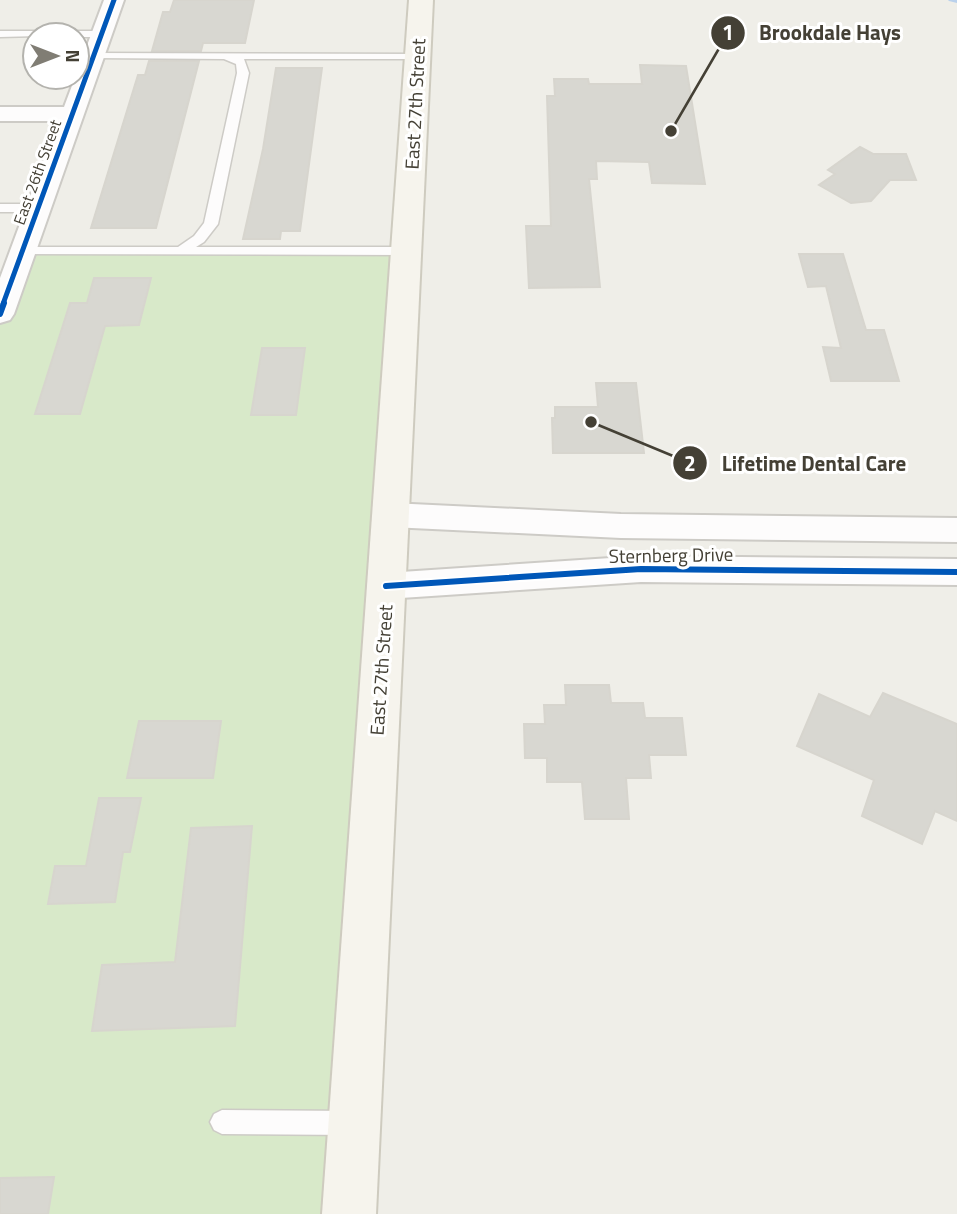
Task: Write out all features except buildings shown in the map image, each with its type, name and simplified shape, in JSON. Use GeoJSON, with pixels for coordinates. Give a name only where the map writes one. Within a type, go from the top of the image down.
{"type":"FeatureCollection","features":[{"type":"Feature","properties":{"kind":"main road","name":"East 27th Street"},"geometry":{"type":"LineString","coordinates":[[349,1214],[421,0]]}},
{"type":"Feature","properties":{"kind":"street","name":"East 26th Street"},"geometry":{"type":"LineString","coordinates":[[0,314],[114,0]]}},
{"type":"Feature","properties":{"kind":"street"},"geometry":{"type":"LineString","coordinates":[[0,114],[72,114]]}},
{"type":"Feature","properties":{"kind":"street","name":"Sternberg Drive"},"geometry":{"type":"LineString","coordinates":[[391,515],[621,527],[957,530]]}},
{"type":"Feature","properties":{"kind":"street","name":"Sternberg Drive"},"geometry":{"type":"LineString","coordinates":[[386,586],[641,569],[957,572]]}},
{"type":"Feature","properties":{"kind":"lane"},"geometry":{"type":"LineString","coordinates":[[0,34],[227,56],[418,56]]}},
{"type":"Feature","properties":{"kind":"lane"},"geometry":{"type":"LineString","coordinates":[[227,56],[239,60],[243,66],[211,224],[215,241],[234,250]]}},
{"type":"Feature","properties":{"kind":"lane"},"geometry":{"type":"LineString","coordinates":[[240,86],[253,66],[278,56]]}},
{"type":"Feature","properties":{"kind":"lane"},"geometry":{"type":"LineString","coordinates":[[0,208],[38,208]]}},
{"type":"Feature","properties":{"kind":"lane"},"geometry":{"type":"LineString","coordinates":[[179,250],[199,239],[211,224]]}},
{"type":"Feature","properties":{"kind":"lane"},"geometry":{"type":"LineString","coordinates":[[23,251],[406,251]]}},
{"type":"Feature","properties":{"kind":"lane"},"geometry":{"type":"LineString","coordinates":[[222,1122],[355,1123]]}},
{"type":"Feature","properties":{"kind":"green space"},"geometry":{"type":"Polygon","coordinates":[[[23,251],[406,251],[349,1214],[0,1214],[0,314],[23,251]]]}},
{"type":"Feature","properties":{"kind":"waterway"},"geometry":{"type":"LineString","coordinates":[[951,0],[957,1]]}},
{"type":"Feature","properties":{"kind":"cycle path"},"geometry":{"type":"LineString","coordinates":[[0,314],[114,0]]}},
{"type":"Feature","properties":{"kind":"cycle path"},"geometry":{"type":"LineString","coordinates":[[386,586],[641,569],[957,572]]}},
{"type":"Feature","properties":{"kind":"place","name":"Brookdale Hays"},"geometry":{"type":"Point","coordinates":[671,131]}},
{"type":"Feature","properties":{"kind":"place","name":"Lifetime Dental Care"},"geometry":{"type":"Point","coordinates":[591,422]}}]}
